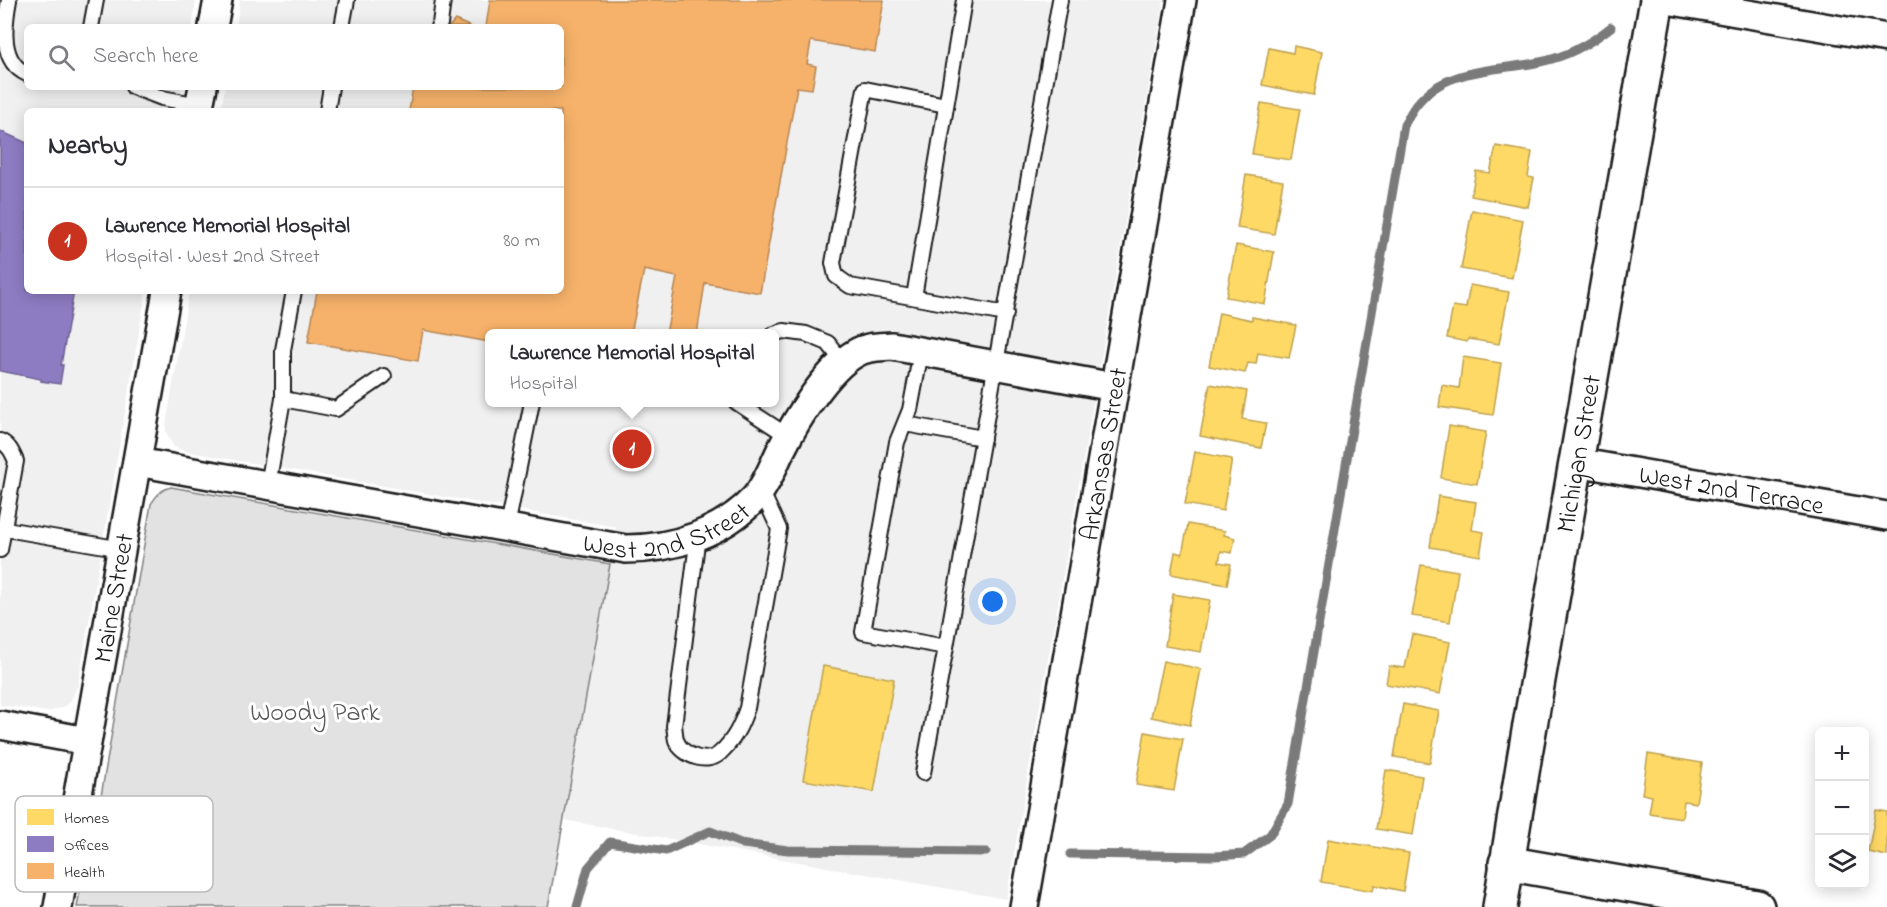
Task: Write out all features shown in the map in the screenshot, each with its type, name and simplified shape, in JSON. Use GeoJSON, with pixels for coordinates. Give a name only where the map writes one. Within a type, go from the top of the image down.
{"type":"FeatureCollection","features":[{"type":"Feature","properties":{"kind":"street"},"geometry":{"type":"LineString","coordinates":[[214,24],[218,0]]}},
{"type":"Feature","properties":{"kind":"street","name":"Arkansas Street"},"geometry":{"type":"LineString","coordinates":[[1024,907],[1182,0]]}},
{"type":"Feature","properties":{"kind":"street","name":"Michigan Street"},"geometry":{"type":"LineString","coordinates":[[1500,907],[1657,0]]}},
{"type":"Feature","properties":{"kind":"street"},"geometry":{"type":"LineString","coordinates":[[1666,0],[1887,38]]}},
{"type":"Feature","properties":{"kind":"street","name":"Maine Street"},"geometry":{"type":"LineString","coordinates":[[77,796],[166,294]]}},
{"type":"Feature","properties":{"kind":"street","name":"West 2nd Street"},"geometry":{"type":"LineString","coordinates":[[137,462],[626,549],[649,549],[668,546],[707,533],[755,497],[768,477],[788,435],[805,409],[843,362],[868,347],[892,346],[1114,387]]}},
{"type":"Feature","properties":{"kind":"street","name":"West 2nd Terrace"},"geometry":{"type":"LineString","coordinates":[[1576,462],[1887,516]]}},
{"type":"Feature","properties":{"kind":"street"},"geometry":{"type":"LineString","coordinates":[[0,725],[87,741]]}},
{"type":"Feature","properties":{"kind":"street"},"geometry":{"type":"LineString","coordinates":[[1506,863],[1757,907]]}},
{"type":"Feature","properties":{"kind":"street","name":"Maine Street"},"geometry":{"type":"LineString","coordinates":[[58,907],[61,892]]}},
{"type":"Feature","properties":{"kind":"lane"},"geometry":{"type":"LineString","coordinates":[[9,0],[2,36],[3,48],[12,65],[24,72]]}},
{"type":"Feature","properties":{"kind":"lane"},"geometry":{"type":"LineString","coordinates":[[92,24],[96,0]]}},
{"type":"Feature","properties":{"kind":"lane"},"geometry":{"type":"LineString","coordinates":[[345,24],[348,0]]}},
{"type":"Feature","properties":{"kind":"lane"},"geometry":{"type":"LineString","coordinates":[[440,24],[443,0]]}},
{"type":"Feature","properties":{"kind":"lane"},"geometry":{"type":"LineString","coordinates":[[914,297],[964,0]]}},
{"type":"Feature","properties":{"kind":"lane"},"geometry":{"type":"LineString","coordinates":[[923,773],[1060,0]]}},
{"type":"Feature","properties":{"kind":"lane"},"geometry":{"type":"LineString","coordinates":[[946,105],[865,89],[833,263],[836,276],[850,286],[1006,314]]}},
{"type":"Feature","properties":{"kind":"lane"},"geometry":{"type":"LineString","coordinates":[[141,90],[162,98],[200,101]]}},
{"type":"Feature","properties":{"kind":"lane"},"geometry":{"type":"LineString","coordinates":[[328,108],[330,90]]}},
{"type":"Feature","properties":{"kind":"lane"},"geometry":{"type":"LineString","coordinates":[[268,485],[283,399],[283,350],[293,294]]}},
{"type":"Feature","properties":{"kind":"lane"},"geometry":{"type":"LineString","coordinates":[[779,332],[806,334],[828,343],[843,362]]}},
{"type":"Feature","properties":{"kind":"lane"},"geometry":{"type":"LineString","coordinates":[[921,351],[910,410],[897,442],[863,632],[946,646]]}},
{"type":"Feature","properties":{"kind":"lane"},"geometry":{"type":"LineString","coordinates":[[283,399],[336,409],[384,376]]}},
{"type":"Feature","properties":{"kind":"lane"},"geometry":{"type":"LineString","coordinates":[[507,527],[531,407]]}},
{"type":"Feature","properties":{"kind":"lane"},"geometry":{"type":"LineString","coordinates":[[744,407],[788,435]]}},
{"type":"Feature","properties":{"kind":"lane"},"geometry":{"type":"LineString","coordinates":[[904,423],[983,438]]}},
{"type":"Feature","properties":{"kind":"lane"},"geometry":{"type":"LineString","coordinates":[[0,441],[12,452],[16,461],[2,528],[0,550]]}},
{"type":"Feature","properties":{"kind":"lane"},"geometry":{"type":"LineString","coordinates":[[698,535],[674,726],[676,740],[685,753],[700,759],[718,755],[738,732],[747,708],[778,529],[760,489]]}},
{"type":"Feature","properties":{"kind":"lane"},"geometry":{"type":"LineString","coordinates":[[2,528],[122,549]]}},
{"type":"Feature","properties":{"kind":"shaded area"},"geometry":{"type":"Polygon","coordinates":[[[0,0],[196,0],[192,24],[24,24],[24,90],[180,90],[178,108],[24,108],[24,294],[145,294],[78,685],[66,706],[48,712],[0,705],[0,0]]]}},
{"type":"Feature","properties":{"kind":"shaded area"},"geometry":{"type":"Polygon","coordinates":[[[240,0],[1164,0],[1006,899],[564,820],[616,527],[184,451],[174,447],[166,433],[166,425],[188,294],[564,294],[564,108],[222,108],[224,90],[564,90],[564,24],[236,24],[240,0]]]}},
{"type":"Feature","properties":{"kind":"green space","name":"Woody Park"},"geometry":{"type":"Polygon","coordinates":[[[171,487],[610,564],[548,907],[77,907],[80,892],[213,892],[213,796],[101,796],[151,504],[164,490],[171,487]]]}},
{"type":"Feature","properties":{"kind":"building: Homes"},"geometry":{"type":"Polygon","coordinates":[[[1294,46],[1322,52],[1314,95],[1262,85],[1269,48],[1293,53],[1294,46]]]}},
{"type":"Feature","properties":{"kind":"building: Homes"},"geometry":{"type":"Polygon","coordinates":[[[1261,103],[1300,109],[1291,160],[1252,154],[1261,103]]]}},
{"type":"Feature","properties":{"kind":"building: Homes"},"geometry":{"type":"Polygon","coordinates":[[[1496,146],[1532,152],[1528,177],[1534,178],[1528,207],[1471,196],[1476,171],[1490,173],[1496,146]]]}},
{"type":"Feature","properties":{"kind":"building: Homes"},"geometry":{"type":"Polygon","coordinates":[[[1246,175],[1283,181],[1274,234],[1237,228],[1246,175]]]}},
{"type":"Feature","properties":{"kind":"building: Homes"},"geometry":{"type":"Polygon","coordinates":[[[1472,210],[1523,220],[1512,278],[1461,269],[1472,210]]]}},
{"type":"Feature","properties":{"kind":"building: Homes"},"geometry":{"type":"Polygon","coordinates":[[[1236,245],[1274,252],[1265,304],[1226,297],[1236,245]]]}},
{"type":"Feature","properties":{"kind":"building: Homes"},"geometry":{"type":"Polygon","coordinates":[[[1470,285],[1509,292],[1499,344],[1447,338],[1453,306],[1466,308],[1470,285]]]}},
{"type":"Feature","properties":{"kind":"building: Homes"},"geometry":{"type":"Polygon","coordinates":[[[1219,313],[1252,320],[1252,317],[1296,325],[1289,358],[1258,353],[1256,364],[1248,363],[1245,373],[1209,366],[1219,313]]]}},
{"type":"Feature","properties":{"kind":"building: Homes"},"geometry":{"type":"Polygon","coordinates":[[[1463,357],[1501,363],[1493,415],[1439,407],[1442,385],[1459,388],[1463,357]]]}},
{"type":"Feature","properties":{"kind":"building: Homes"},"geometry":{"type":"Polygon","coordinates":[[[1210,384],[1247,391],[1242,419],[1266,423],[1261,448],[1200,436],[1210,384]]]}},
{"type":"Feature","properties":{"kind":"building: Homes"},"geometry":{"type":"Polygon","coordinates":[[[1449,426],[1486,432],[1477,484],[1441,478],[1449,426]]]}},
{"type":"Feature","properties":{"kind":"building: Homes"},"geometry":{"type":"Polygon","coordinates":[[[1195,452],[1232,459],[1223,511],[1185,504],[1195,452]]]}},
{"type":"Feature","properties":{"kind":"building: Homes"},"geometry":{"type":"Polygon","coordinates":[[[1438,496],[1476,502],[1472,530],[1484,532],[1480,556],[1430,547],[1438,496]]]}},
{"type":"Feature","properties":{"kind":"building: Homes"},"geometry":{"type":"Polygon","coordinates":[[[1188,524],[1225,531],[1224,535],[1235,538],[1232,553],[1221,551],[1219,562],[1231,564],[1227,585],[1171,574],[1175,552],[1182,554],[1188,524]]]}},
{"type":"Feature","properties":{"kind":"building: Homes"},"geometry":{"type":"Polygon","coordinates":[[[1421,565],[1458,571],[1450,622],[1412,616],[1421,565]]]}},
{"type":"Feature","properties":{"kind":"building: Homes"},"geometry":{"type":"Polygon","coordinates":[[[1173,594],[1210,600],[1201,652],[1165,646],[1173,594]]]}},
{"type":"Feature","properties":{"kind":"building: Homes"},"geometry":{"type":"Polygon","coordinates":[[[1412,634],[1450,642],[1440,694],[1386,684],[1389,666],[1405,668],[1412,634]]]}},
{"type":"Feature","properties":{"kind":"building: Homes"},"geometry":{"type":"Polygon","coordinates":[[[1163,661],[1201,669],[1190,725],[1151,717],[1163,661]]]}},
{"type":"Feature","properties":{"kind":"building: Homes"},"geometry":{"type":"Polygon","coordinates":[[[823,666],[894,679],[874,792],[803,780],[823,666]]]}},
{"type":"Feature","properties":{"kind":"building: Homes"},"geometry":{"type":"Polygon","coordinates":[[[1403,704],[1439,711],[1430,763],[1394,757],[1403,704]]]}},
{"type":"Feature","properties":{"kind":"building: Homes"},"geometry":{"type":"Polygon","coordinates":[[[1145,732],[1183,739],[1174,791],[1136,785],[1145,732]]]}},
{"type":"Feature","properties":{"kind":"building: Homes"},"geometry":{"type":"Polygon","coordinates":[[[1648,754],[1702,763],[1696,803],[1684,801],[1682,818],[1649,813],[1652,796],[1642,794],[1648,754]]]}},
{"type":"Feature","properties":{"kind":"building: Homes"},"geometry":{"type":"Polygon","coordinates":[[[1386,770],[1422,776],[1413,835],[1376,829],[1386,770]]]}},
{"type":"Feature","properties":{"kind":"building: Homes"},"geometry":{"type":"Polygon","coordinates":[[[1876,810],[1887,812],[1887,856],[1869,852],[1876,810]]]}},
{"type":"Feature","properties":{"kind":"building: Homes"},"geometry":{"type":"Polygon","coordinates":[[[1328,839],[1409,853],[1403,891],[1374,885],[1373,891],[1321,882],[1328,839]]]}},
{"type":"Feature","properties":{"kind":"building: Offices"},"geometry":{"type":"Polygon","coordinates":[[[0,131],[24,142],[24,294],[73,294],[61,365],[63,365],[60,384],[0,371],[0,131]]]}},
{"type":"Feature","properties":{"kind":"building: Health"},"geometry":{"type":"Polygon","coordinates":[[[490,0],[884,0],[875,52],[811,41],[807,64],[816,66],[812,89],[797,87],[760,293],[705,283],[698,329],[667,329],[677,277],[644,270],[632,329],[485,329],[485,341],[423,330],[418,361],[308,342],[316,294],[564,294],[564,108],[410,108],[412,90],[564,90],[564,24],[486,24],[490,0]]]}},
{"type":"Feature","properties":{"kind":"building: Health"},"geometry":{"type":"Polygon","coordinates":[[[455,20],[464,24],[452,24],[455,20]]]}},
{"type":"Feature","properties":{"kind":"waterway"},"geometry":{"type":"LineString","coordinates":[[1070,854],[1215,856],[1244,854],[1270,835],[1288,804],[1404,125],[1416,105],[1442,84],[1473,73],[1559,57],[1587,44],[1611,27]]}},
{"type":"Feature","properties":{"kind":"waterway"},"geometry":{"type":"LineString","coordinates":[[577,907],[588,868],[610,842],[666,851],[710,831],[743,844],[788,850],[986,852]]}},
{"type":"Feature","properties":{"kind":"place","name":"Lawrence Memorial Hospital"},"geometry":{"type":"Point","coordinates":[632,449]}}]}
